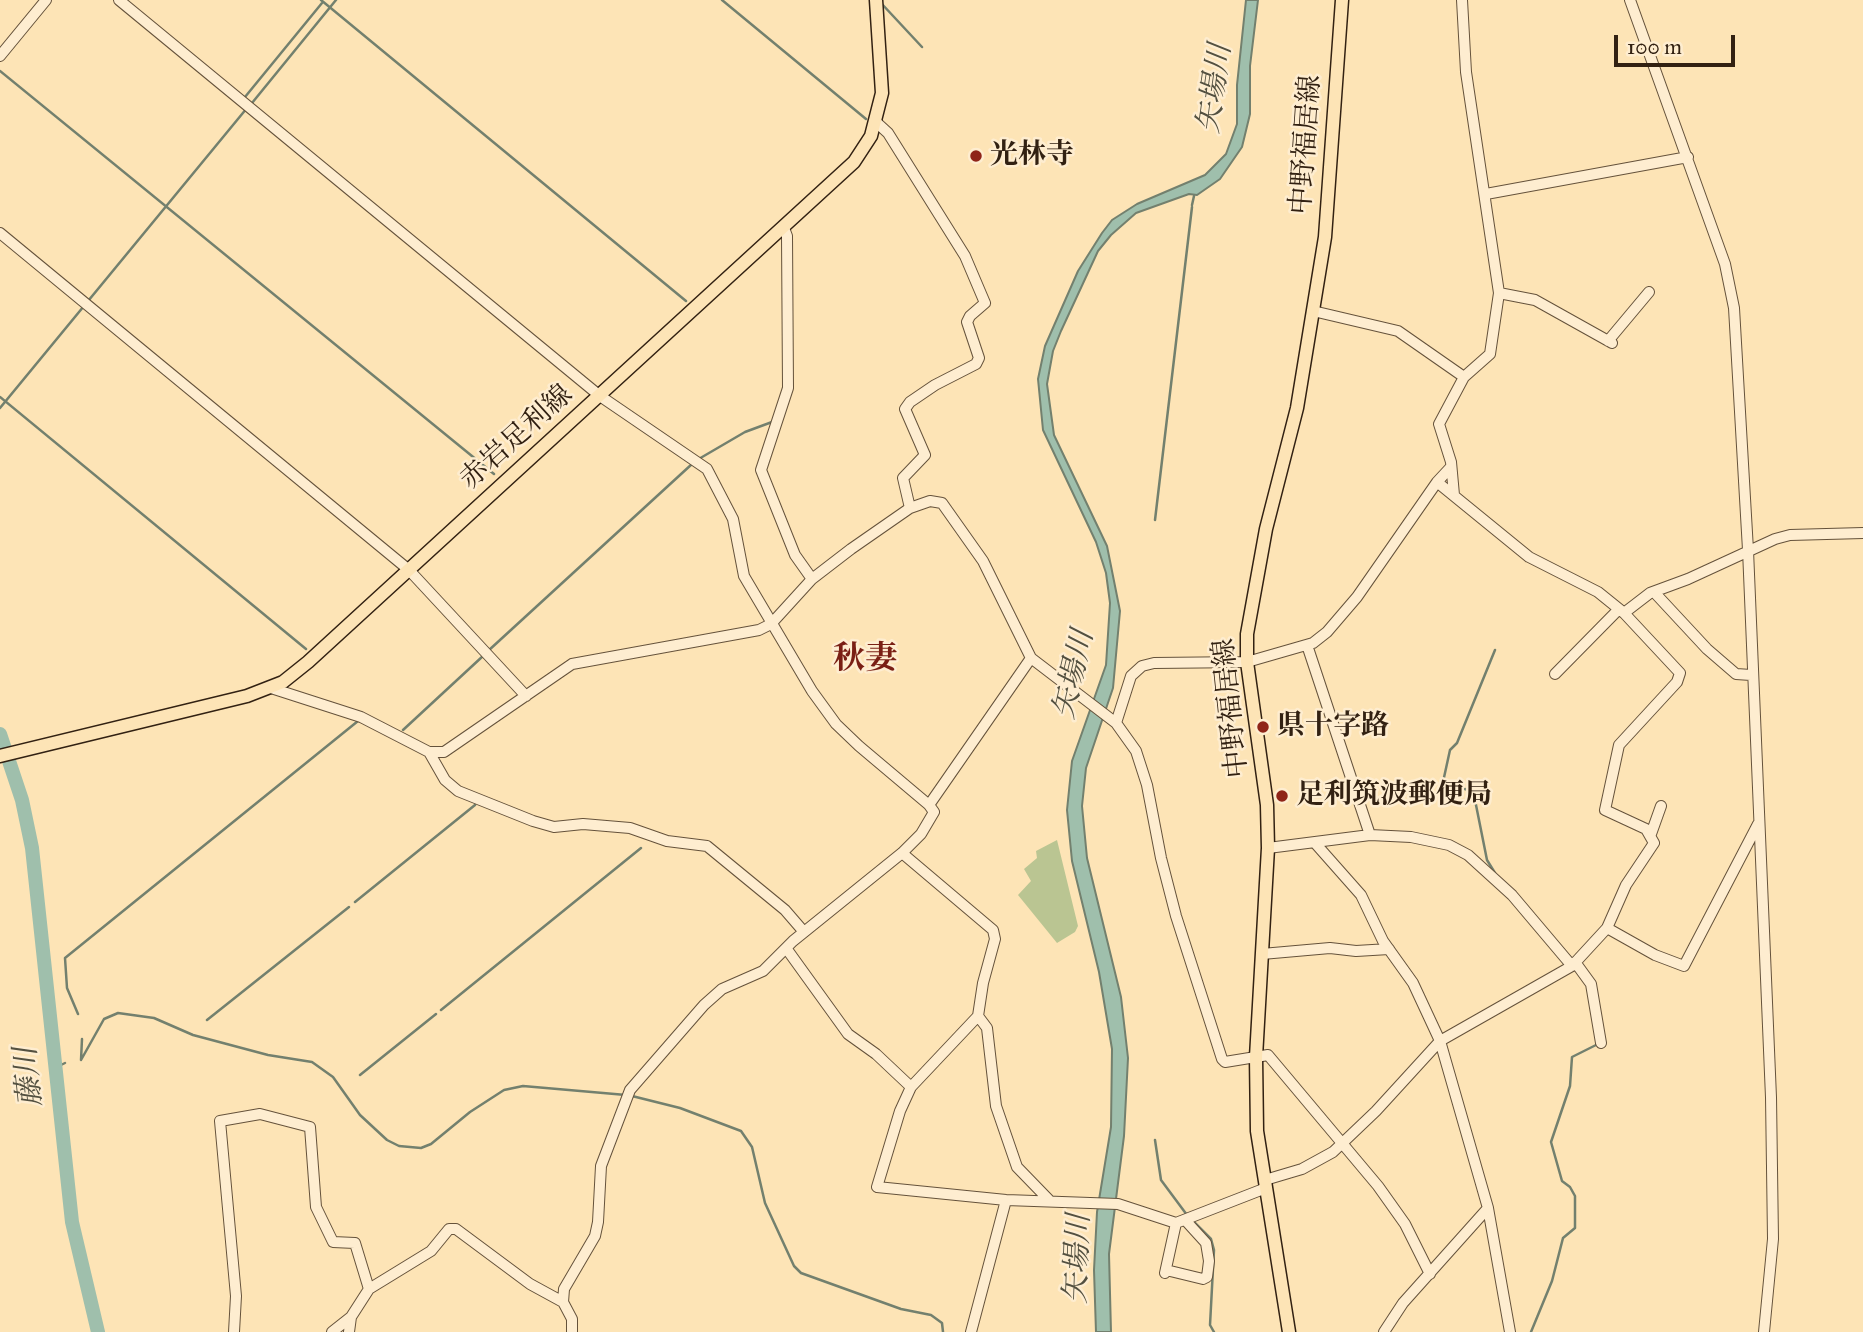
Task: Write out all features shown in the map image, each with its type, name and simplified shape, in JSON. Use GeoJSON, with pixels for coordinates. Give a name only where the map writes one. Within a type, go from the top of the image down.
{"type":"FeatureCollection","features":[{"type":"Feature","properties":{"kind":"main road","name":"赤岩足利線"},"geometry":{"type":"LineString","coordinates":[[0,756],[198,710],[271,688],[308,662],[854,162],[876,122],[882,93],[876,0]]}},
{"type":"Feature","properties":{"kind":"main road","name":"中野福居線"},"geometry":{"type":"LineString","coordinates":[[1289,1332],[1258,1131],[1256,1056],[1268,848],[1267,805],[1247,662],[1250,610],[1266,529],[1297,408],[1325,237],[1342,0]]}},
{"type":"Feature","properties":{"kind":"street"},"geometry":{"type":"LineString","coordinates":[[0,56],[46,0]]}},
{"type":"Feature","properties":{"kind":"street"},"geometry":{"type":"LineString","coordinates":[[119,0],[600,396],[707,469],[733,519],[744,576],[812,691],[836,724],[929,805],[933,812],[931,819],[902,853],[804,932],[763,971],[722,989],[704,1005],[630,1090],[601,1166],[595,1236],[564,1289],[563,1302],[572,1319],[572,1332]]}},
{"type":"Feature","properties":{"kind":"street"},"geometry":{"type":"LineString","coordinates":[[1454,495],[1439,424],[1464,377],[1490,354],[1499,293],[1466,72],[1462,0]]}},
{"type":"Feature","properties":{"kind":"street"},"geometry":{"type":"LineString","coordinates":[[1630,0],[1725,264],[1734,308],[1748,551],[1773,1204],[1764,1332]]}},
{"type":"Feature","properties":{"kind":"street"},"geometry":{"type":"LineString","coordinates":[[876,122],[888,133],[965,256],[985,303],[970,316],[968,322],[979,358],[976,364],[936,385],[910,402],[905,409],[925,455],[903,478],[911,508]]}},
{"type":"Feature","properties":{"kind":"street"},"geometry":{"type":"LineString","coordinates":[[1486,194],[1688,157]]}},
{"type":"Feature","properties":{"kind":"street"},"geometry":{"type":"LineString","coordinates":[[784,228],[787,236],[788,388],[761,470],[795,555],[811,579]]}},
{"type":"Feature","properties":{"kind":"street"},"geometry":{"type":"LineString","coordinates":[[0,233],[409,570],[526,696]]}},
{"type":"Feature","properties":{"kind":"street"},"geometry":{"type":"LineString","coordinates":[[1499,293],[1535,300],[1610,342],[1649,292]]}},
{"type":"Feature","properties":{"kind":"street"},"geometry":{"type":"LineString","coordinates":[[1313,311],[1398,331],[1464,377]]}},
{"type":"Feature","properties":{"kind":"street"},"geometry":{"type":"LineString","coordinates":[[1116,723],[1131,676],[1142,666],[1154,663],[1247,662],[1307,645],[1327,632],[1357,597],[1437,482],[1450,468]]}},
{"type":"Feature","properties":{"kind":"street"},"geometry":{"type":"LineString","coordinates":[[1437,482],[1529,557],[1592,587],[1621,611],[1680,673],[1677,682],[1619,745],[1607,797],[1605,810],[1651,834]]}},
{"type":"Feature","properties":{"kind":"street"},"geometry":{"type":"LineString","coordinates":[[271,688],[361,716],[429,752],[444,752],[457,746],[572,664],[583,660],[722,639],[750,633],[771,624],[811,579],[911,508],[936,500],[951,513],[983,561],[1031,658],[1116,723],[1131,741],[1141,761],[1176,916],[1222,1059],[1225,1062],[1268,1055],[1343,1144],[1405,1224],[1430,1274]]}},
{"type":"Feature","properties":{"kind":"street"},"geometry":{"type":"LineString","coordinates":[[1555,674],[1621,611],[1654,592],[1790,535],[1863,533]]}},
{"type":"Feature","properties":{"kind":"street"},"geometry":{"type":"LineString","coordinates":[[1654,592],[1736,674],[1751,674]]}},
{"type":"Feature","properties":{"kind":"street"},"geometry":{"type":"LineString","coordinates":[[1307,645],[1370,835]]}},
{"type":"Feature","properties":{"kind":"street"},"geometry":{"type":"LineString","coordinates":[[929,805],[1031,658]]}},
{"type":"Feature","properties":{"kind":"street"},"geometry":{"type":"LineString","coordinates":[[429,752],[445,780],[458,790],[533,821],[554,827],[583,824],[630,828],[667,841],[707,846],[785,910],[804,932]]}},
{"type":"Feature","properties":{"kind":"street"},"geometry":{"type":"LineString","coordinates":[[902,853],[993,930],[995,939],[983,983],[978,1016],[911,1087],[900,1111],[877,1187],[1006,1200],[1118,1204],[1181,1222],[1206,1243],[1207,1276],[1203,1279],[1165,1271],[1181,1222],[1302,1169],[1343,1144],[1440,1041],[1574,964],[1607,928],[1626,885],[1654,843],[1651,834],[1661,807]]}},
{"type":"Feature","properties":{"kind":"street"},"geometry":{"type":"LineString","coordinates":[[1607,928],[1655,955],[1684,966],[1758,824]]}},
{"type":"Feature","properties":{"kind":"street"},"geometry":{"type":"LineString","coordinates":[[1268,848],[1370,835],[1430,840],[1468,855],[1512,895],[1591,984],[1601,1043]]}},
{"type":"Feature","properties":{"kind":"street"},"geometry":{"type":"LineString","coordinates":[[1315,843],[1361,895],[1389,949],[1413,983],[1440,1041],[1488,1208],[1510,1332]]}},
{"type":"Feature","properties":{"kind":"street"},"geometry":{"type":"LineString","coordinates":[[786,948],[848,1034],[876,1054],[911,1087]]}},
{"type":"Feature","properties":{"kind":"street"},"geometry":{"type":"LineString","coordinates":[[1262,954],[1330,948],[1356,951],[1389,949]]}},
{"type":"Feature","properties":{"kind":"street"},"geometry":{"type":"LineString","coordinates":[[978,1016],[987,1028],[996,1106],[1017,1167],[1049,1200]]}},
{"type":"Feature","properties":{"kind":"street"},"geometry":{"type":"LineString","coordinates":[[234,1332],[236,1296],[220,1121],[260,1114],[310,1127],[316,1208],[333,1242],[355,1243],[369,1289]]}},
{"type":"Feature","properties":{"kind":"street"},"geometry":{"type":"LineString","coordinates":[[971,1332],[1006,1200]]}},
{"type":"Feature","properties":{"kind":"street"},"geometry":{"type":"LineString","coordinates":[[1384,1332],[1403,1303],[1488,1208]]}},
{"type":"Feature","properties":{"kind":"street"},"geometry":{"type":"LineString","coordinates":[[332,1332],[351,1317],[369,1289],[414,1264],[431,1251],[449,1229],[456,1229],[530,1284],[563,1302]]}},
{"type":"Feature","properties":{"kind":"street"},"geometry":{"type":"LineString","coordinates":[[349,1332],[351,1317]]}},
{"type":"Feature","properties":{"kind":"green space"},"geometry":{"type":"Polygon","coordinates":[[[1057,840],[1078,926],[1075,932],[1057,943],[1018,895],[1031,881],[1024,869],[1037,858],[1036,851],[1057,840]]]}},
{"type":"Feature","properties":{"kind":"shaded area"},"geometry":{"type":"Polygon","coordinates":[[[1246,0],[1258,0],[1250,66],[1250,114],[1242,147],[1220,179],[1197,195],[1189,194],[1136,213],[1111,235],[1098,251],[1061,331],[1053,351],[1047,384],[1054,435],[1107,546],[1120,611],[1113,688],[1086,768],[1082,806],[1087,858],[1121,997],[1128,1058],[1124,1136],[1109,1254],[1111,1332],[1096,1332],[1094,1270],[1097,1212],[1111,1127],[1112,1049],[1099,972],[1072,861],[1067,810],[1072,761],[1106,665],[1110,603],[1106,573],[1096,542],[1043,430],[1038,379],[1045,346],[1078,271],[1112,220],[1137,204],[1205,175],[1226,154],[1237,124],[1237,85],[1246,0]]]}},
{"type":"Feature","properties":{"kind":"waterway"},"geometry":{"type":"LineString","coordinates":[[321,0],[686,301]]}},
{"type":"Feature","properties":{"kind":"waterway"},"geometry":{"type":"LineString","coordinates":[[252,103],[336,0]]}},
{"type":"Feature","properties":{"kind":"waterway"},"geometry":{"type":"LineString","coordinates":[[722,0],[866,119]]}},
{"type":"Feature","properties":{"kind":"waterway"},"geometry":{"type":"LineString","coordinates":[[245,97],[322,3]]}},
{"type":"Feature","properties":{"kind":"waterway"},"geometry":{"type":"LineString","coordinates":[[881,3],[922,47]]}},
{"type":"Feature","properties":{"kind":"waterway"},"geometry":{"type":"LineString","coordinates":[[0,71],[494,474]]}},
{"type":"Feature","properties":{"kind":"waterway"},"geometry":{"type":"LineString","coordinates":[[0,408],[247,108]]}},
{"type":"Feature","properties":{"kind":"waterway"},"geometry":{"type":"LineString","coordinates":[[1192,205],[1194,196]]}},
{"type":"Feature","properties":{"kind":"waterway"},"geometry":{"type":"LineString","coordinates":[[1155,520],[1192,207]]}},
{"type":"Feature","properties":{"kind":"waterway"},"geometry":{"type":"LineString","coordinates":[[0,397],[306,649]]}},
{"type":"Feature","properties":{"kind":"waterway"},"geometry":{"type":"LineString","coordinates":[[697,460],[745,432],[772,422]]}},
{"type":"Feature","properties":{"kind":"waterway"},"geometry":{"type":"LineString","coordinates":[[488,651],[692,464]]}},
{"type":"Feature","properties":{"kind":"waterway"},"geometry":{"type":"LineString","coordinates":[[1495,650],[1457,743],[1450,750],[1443,782],[1468,790],[1475,800],[1487,860],[1495,873]]}},
{"type":"Feature","properties":{"kind":"waterway"},"geometry":{"type":"LineString","coordinates":[[403,730],[483,656]]}},
{"type":"Feature","properties":{"kind":"waterway"},"geometry":{"type":"LineString","coordinates":[[78,1014],[67,988],[65,958],[358,721]]}},
{"type":"Feature","properties":{"kind":"waterway","name":"藤川"},"geometry":{"type":"LineString","coordinates":[[0,734],[22,800],[32,848],[72,1222],[98,1332]]}},
{"type":"Feature","properties":{"kind":"waterway"},"geometry":{"type":"LineString","coordinates":[[355,902],[475,805]]}},
{"type":"Feature","properties":{"kind":"waterway"},"geometry":{"type":"LineString","coordinates":[[441,1010],[641,848]]}},
{"type":"Feature","properties":{"kind":"waterway"},"geometry":{"type":"LineString","coordinates":[[207,1020],[349,907]]}},
{"type":"Feature","properties":{"kind":"waterway"},"geometry":{"type":"LineString","coordinates":[[1558,943],[1572,959]]}},
{"type":"Feature","properties":{"kind":"waterway"},"geometry":{"type":"LineString","coordinates":[[81,1060],[104,1019],[118,1013],[154,1018],[193,1035],[268,1055],[312,1062],[333,1077],[360,1115],[387,1140],[399,1146],[421,1148],[431,1144],[470,1112],[504,1090],[523,1086],[626,1095]]}},
{"type":"Feature","properties":{"kind":"waterway"},"geometry":{"type":"LineString","coordinates":[[360,1075],[436,1014]]}},
{"type":"Feature","properties":{"kind":"waterway"},"geometry":{"type":"LineString","coordinates":[[81,1060],[82,1039]]}},
{"type":"Feature","properties":{"kind":"waterway"},"geometry":{"type":"LineString","coordinates":[[1531,1332],[1552,1281],[1563,1238],[1575,1228],[1575,1196],[1570,1187],[1562,1181],[1551,1142],[1570,1086],[1572,1057],[1598,1044]]}},
{"type":"Feature","properties":{"kind":"waterway"},"geometry":{"type":"LineString","coordinates":[[55,1068],[65,1063]]}},
{"type":"Feature","properties":{"kind":"waterway"},"geometry":{"type":"LineString","coordinates":[[632,1096],[680,1108],[741,1131],[752,1147],[765,1203],[794,1266],[801,1273],[901,1309],[931,1315],[942,1323],[943,1332]]}},
{"type":"Feature","properties":{"kind":"waterway"},"geometry":{"type":"LineString","coordinates":[[1155,1140],[1161,1180],[1187,1215]]}},
{"type":"Feature","properties":{"kind":"waterway"},"geometry":{"type":"LineString","coordinates":[[1194,1222],[1211,1239],[1214,1250],[1210,1325],[1214,1332]]}},
{"type":"Feature","properties":{"kind":"place","name":"光林寺"},"geometry":{"type":"Point","coordinates":[976,156]}},
{"type":"Feature","properties":{"kind":"place","name":"県十字路"},"geometry":{"type":"Point","coordinates":[1263,727]}},
{"type":"Feature","properties":{"kind":"place","name":"足利筑波郵便局"},"geometry":{"type":"Point","coordinates":[1282,796]}},
{"type":"Feature","properties":{"kind":"district","name":"秋妻"},"geometry":{"type":"Point","coordinates":[865,660]}},
{"type":"Feature","properties":{"kind":"water label","name":"矢場川"},"geometry":{"type":"Point","coordinates":[1216,89]}},
{"type":"Feature","properties":{"kind":"water label","name":"矢場川"},"geometry":{"type":"Point","coordinates":[1075,675]}},
{"type":"Feature","properties":{"kind":"water label","name":"矢場川"},"geometry":{"type":"Point","coordinates":[1079,1259]}}]}
